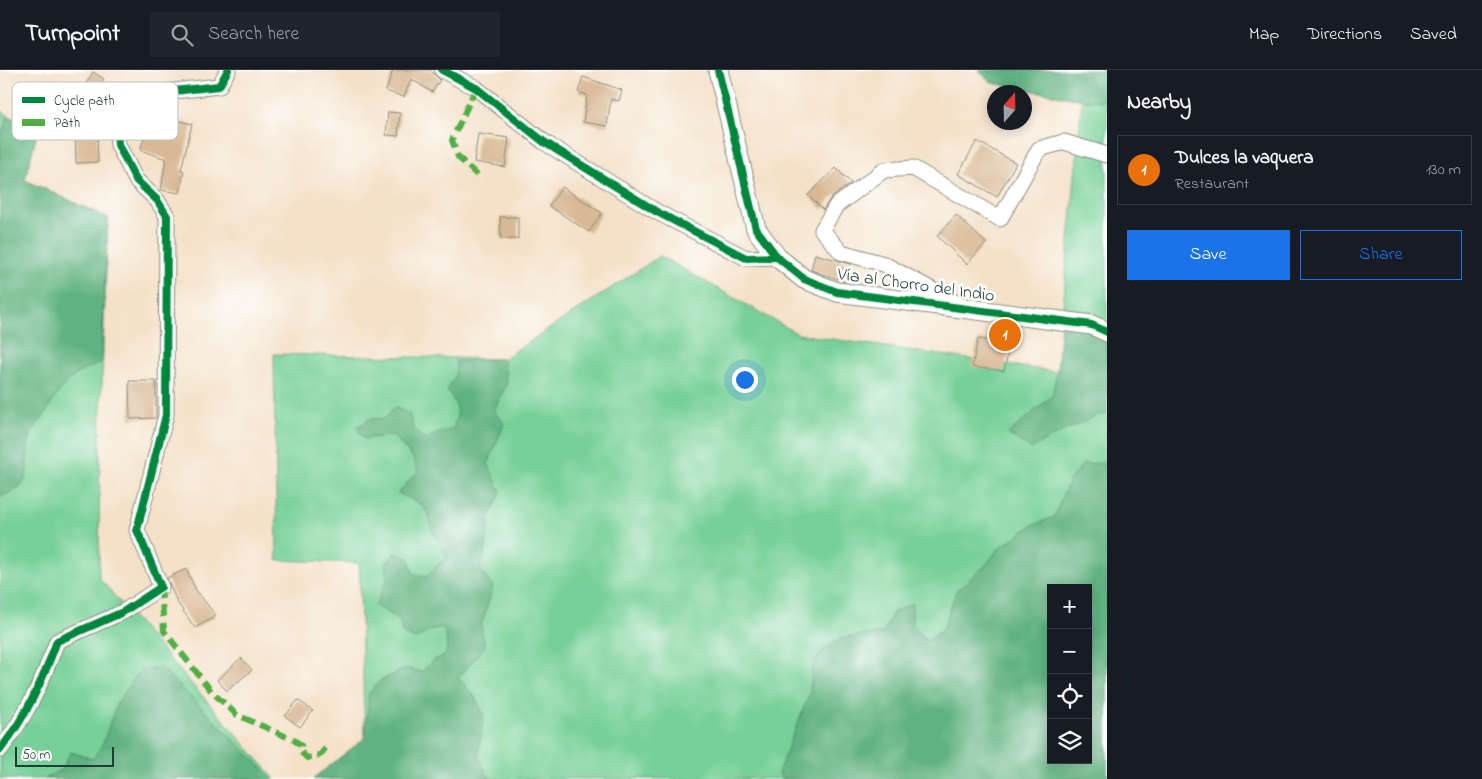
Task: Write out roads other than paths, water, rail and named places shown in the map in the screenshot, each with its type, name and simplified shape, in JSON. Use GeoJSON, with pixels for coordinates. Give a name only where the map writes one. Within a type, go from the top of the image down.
{"type":"FeatureCollection","features":[{"type":"Feature","properties":{"kind":"street"},"geometry":{"type":"LineString","coordinates":[[178,91],[219,86],[228,70]]}},
{"type":"Feature","properties":{"kind":"street"},"geometry":{"type":"LineString","coordinates":[[442,70],[476,88],[544,142],[658,212],[746,258],[777,257]]}},
{"type":"Feature","properties":{"kind":"street","name":"Vía al Chorro del Indio"},"geometry":{"type":"LineString","coordinates":[[718,70],[756,229],[777,257],[804,279],[837,292],[1092,326],[1107,332]]}},
{"type":"Feature","properties":{"kind":"street"},"geometry":{"type":"LineString","coordinates":[[0,750],[19,726],[40,687],[57,641],[123,612],[161,587],[137,530],[166,415],[167,216],[157,200],[136,180],[118,145],[117,140]]}},
{"type":"Feature","properties":{"kind":"street"},"geometry":{"type":"LineString","coordinates":[[968,309],[884,264],[840,252],[822,230],[836,206],[884,170],[912,168],[1000,218],[1039,150],[1064,142],[1107,155]]}},
{"type":"Feature","properties":{"kind":"place","name":"Dulces la vaquera"},"geometry":{"type":"Point","coordinates":[1005,335]}}]}
